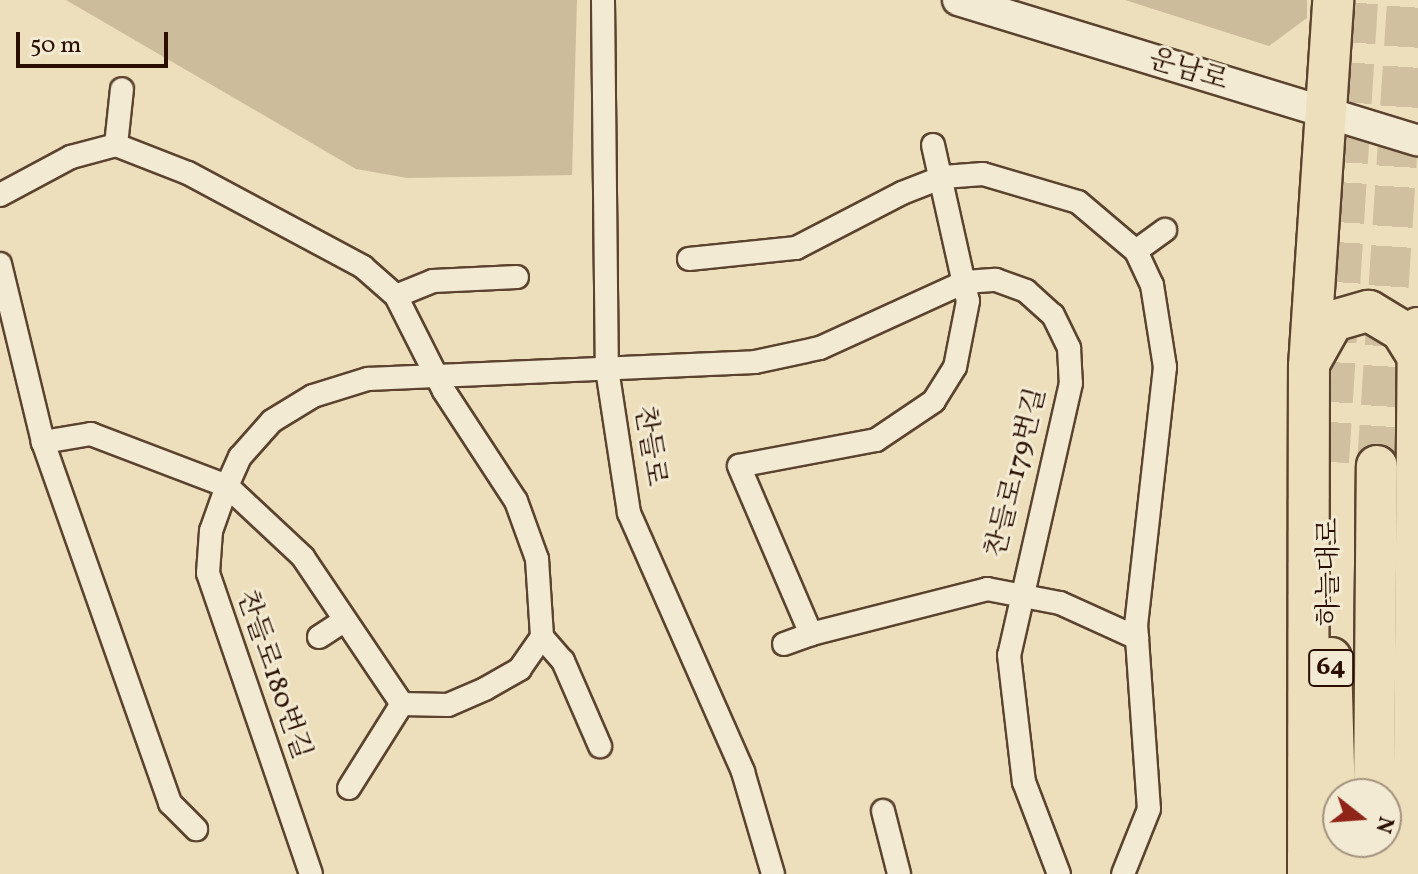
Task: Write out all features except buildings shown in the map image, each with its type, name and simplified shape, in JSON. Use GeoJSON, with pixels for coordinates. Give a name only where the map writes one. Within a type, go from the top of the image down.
{"type":"FeatureCollection","features":[{"type":"Feature","properties":{"kind":"highway"},"geometry":{"type":"LineString","coordinates":[[1308,874],[1309,366],[1328,113],[1333,0]]}},
{"type":"Feature","properties":{"kind":"highway"},"geometry":{"type":"LineString","coordinates":[[1309,366],[1320,333],[1351,313],[1385,318],[1417,341],[1413,874]]}},
{"type":"Feature","properties":{"kind":"highway","name":"하늘대로"},"geometry":{"type":"LineString","coordinates":[[1329,462],[1337,874]]}},
{"type":"Feature","properties":{"kind":"highway","name":"하늘대로"},"geometry":{"type":"LineString","coordinates":[[1374,778],[1377,466]]}},
{"type":"Feature","properties":{"kind":"street","name":"찬들로"},"geometry":{"type":"LineString","coordinates":[[603,0],[607,369],[629,513],[743,772],[773,874]]}},
{"type":"Feature","properties":{"kind":"street","name":"운남로"},"geometry":{"type":"LineString","coordinates":[[958,0],[1418,141]]}},
{"type":"Feature","properties":{"kind":"street"},"geometry":{"type":"LineString","coordinates":[[116,145],[122,89]]}},
{"type":"Feature","properties":{"kind":"street"},"geometry":{"type":"LineString","coordinates":[[0,195],[71,157],[116,145],[145,152],[332,248],[396,296],[436,376],[530,531],[543,590],[542,637],[520,669],[448,705],[402,704]]}},
{"type":"Feature","properties":{"kind":"street"},"geometry":{"type":"LineString","coordinates":[[811,634],[731,465],[876,440],[925,409],[955,367],[967,330],[965,282],[943,177],[933,145]]}},
{"type":"Feature","properties":{"kind":"street"},"geometry":{"type":"LineString","coordinates":[[689,259],[796,248],[943,177],[983,174],[1047,187],[1078,202],[1136,251],[1156,299],[1165,367],[1143,509],[1137,638],[1149,809],[1135,870]]}},
{"type":"Feature","properties":{"kind":"street"},"geometry":{"type":"LineString","coordinates":[[1136,251],[1165,230]]}},
{"type":"Feature","properties":{"kind":"street"},"geometry":{"type":"LineString","coordinates":[[0,264],[43,442],[170,803],[196,829]]}},
{"type":"Feature","properties":{"kind":"street"},"geometry":{"type":"LineString","coordinates":[[396,296],[433,281],[517,277]]}},
{"type":"Feature","properties":{"kind":"street","name":"찬들로179번길"},"geometry":{"type":"LineString","coordinates":[[607,369],[755,362],[820,348],[965,282],[996,280],[1026,291],[1053,315],[1069,348],[1071,383],[1018,592],[1009,655],[1013,726],[1059,874]]}},
{"type":"Feature","properties":{"kind":"street","name":"찬들로180번길"},"geometry":{"type":"LineString","coordinates":[[311,874],[208,573],[211,531],[240,457],[272,421],[313,396],[368,379],[607,369]]}},
{"type":"Feature","properties":{"kind":"street"},"geometry":{"type":"LineString","coordinates":[[43,442],[91,434],[227,486],[303,557],[342,622],[402,704]]}},
{"type":"Feature","properties":{"kind":"street"},"geometry":{"type":"LineString","coordinates":[[784,644],[942,595],[1018,592],[1137,638]]}},
{"type":"Feature","properties":{"kind":"street"},"geometry":{"type":"LineString","coordinates":[[319,637],[342,622]]}},
{"type":"Feature","properties":{"kind":"street"},"geometry":{"type":"LineString","coordinates":[[542,637],[563,661],[600,746]]}},
{"type":"Feature","properties":{"kind":"street"},"geometry":{"type":"LineString","coordinates":[[349,788],[402,704]]}},
{"type":"Feature","properties":{"kind":"street"},"geometry":{"type":"LineString","coordinates":[[883,811],[899,874]]}},
{"type":"Feature","properties":{"kind":"shaded area"},"geometry":{"type":"Polygon","coordinates":[[[66,0],[577,0],[572,175],[407,178],[356,169],[66,0]]]}},
{"type":"Feature","properties":{"kind":"shaded area"},"geometry":{"type":"Polygon","coordinates":[[[1125,0],[1307,0],[1307,18],[1269,46],[1125,0]]]}},
{"type":"Feature","properties":{"kind":"tunnel"},"geometry":{"type":"LineString","coordinates":[[1329,462],[1358,0]]}},
{"type":"Feature","properties":{"kind":"tunnel"},"geometry":{"type":"LineString","coordinates":[[1377,466],[1407,0]]}}]}
